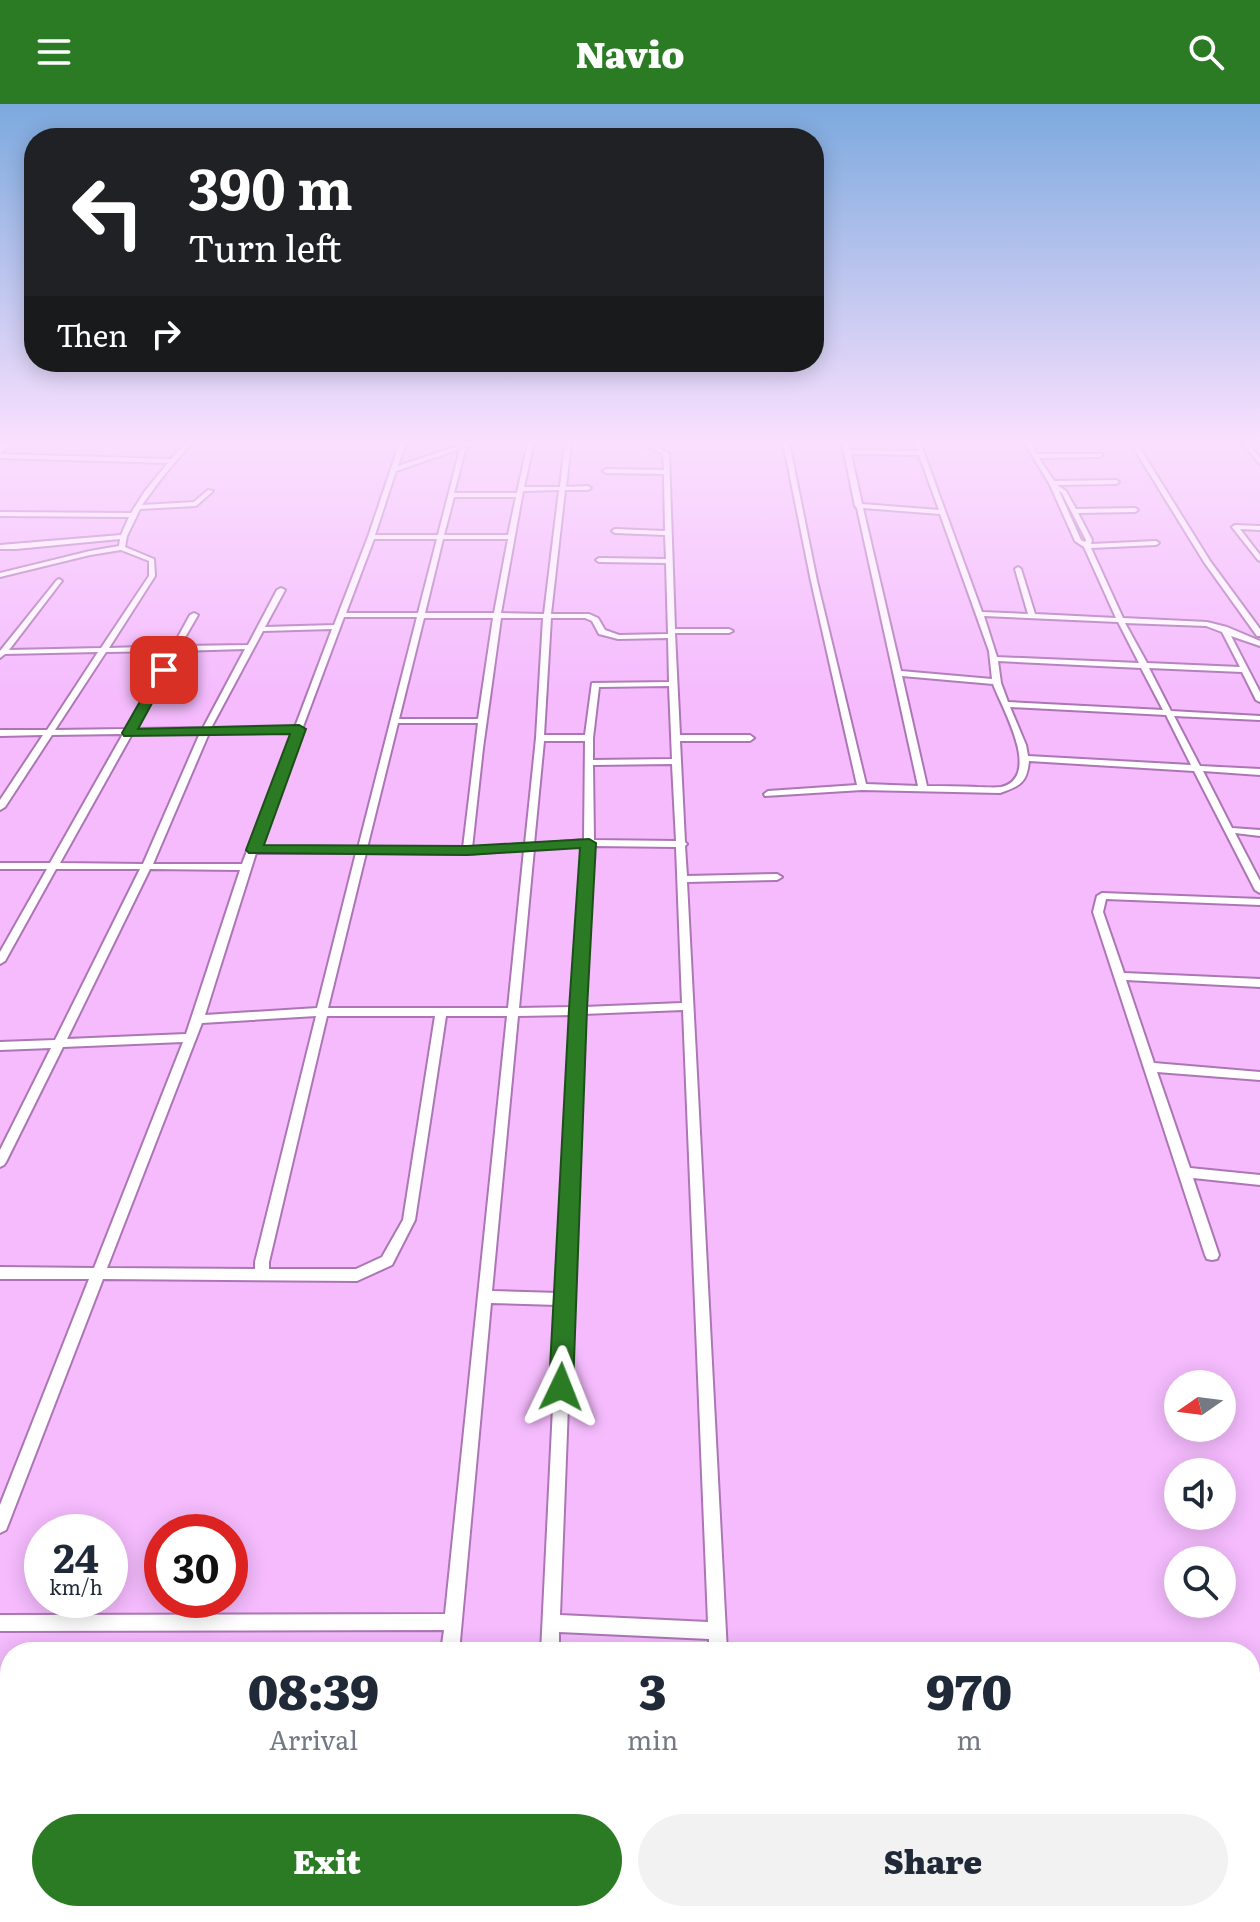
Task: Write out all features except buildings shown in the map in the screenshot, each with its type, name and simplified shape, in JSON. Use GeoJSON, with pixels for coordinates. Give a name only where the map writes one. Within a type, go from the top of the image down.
{"type":"FeatureCollection","features":[{"type":"Feature","properties":{"kind":"street"},"geometry":{"type":"LineString","coordinates":[[122,548],[122,537],[128,527]]}},
{"type":"Feature","properties":{"kind":"street"},"geometry":{"type":"LineString","coordinates":[[0,1525],[198,1019],[246,867],[374,527]]}},
{"type":"Feature","properties":{"kind":"street"},"geometry":{"type":"LineString","coordinates":[[262,1275],[262,1262],[320,1012],[397,721],[442,527]]}},
{"type":"Feature","properties":{"kind":"street"},"geometry":{"type":"LineString","coordinates":[[467,851],[480,721],[512,527]]}},
{"type":"Feature","properties":{"kind":"street"},"geometry":{"type":"LineString","coordinates":[[451,1642],[530,847],[547,616],[558,527]]}},
{"type":"Feature","properties":{"kind":"street"},"geometry":{"type":"LineString","coordinates":[[668,527],[718,1642]]}},
{"type":"Feature","properties":{"kind":"street"},"geometry":{"type":"LineString","coordinates":[[803,527],[862,787]]}},
{"type":"Feature","properties":{"kind":"street"},"geometry":{"type":"LineString","coordinates":[[863,527],[923,788]]}},
{"type":"Feature","properties":{"kind":"street"},"geometry":{"type":"LineString","coordinates":[[768,794],[862,787],[1013,788],[1023,780],[1027,763],[997,682],[994,659],[980,614],[948,527]]}},
{"type":"Feature","properties":{"kind":"street"},"geometry":{"type":"LineString","coordinates":[[1072,527],[1078,541],[1087,546],[1156,543]]}},
{"type":"Feature","properties":{"kind":"street"},"geometry":{"type":"LineString","coordinates":[[1082,527],[1089,540],[1087,546],[1142,664],[1260,890]]}},
{"type":"Feature","properties":{"kind":"street"},"geometry":{"type":"LineString","coordinates":[[1185,527],[1259,633]]}},
{"type":"Feature","properties":{"kind":"street"},"geometry":{"type":"LineString","coordinates":[[1260,528],[1235,527],[1260,559]]}},
{"type":"Feature","properties":{"kind":"street"},"geometry":{"type":"LineString","coordinates":[[615,531],[668,533]]}},
{"type":"Feature","properties":{"kind":"street"},"geometry":{"type":"LineString","coordinates":[[0,547],[43,547],[85,539],[122,537]]}},
{"type":"Feature","properties":{"kind":"street"},"geometry":{"type":"LineString","coordinates":[[371,537],[510,537]]}},
{"type":"Feature","properties":{"kind":"street"},"geometry":{"type":"LineString","coordinates":[[0,575],[122,548],[152,560],[152,576],[0,807]]}},
{"type":"Feature","properties":{"kind":"street"},"geometry":{"type":"LineString","coordinates":[[599,560],[669,561]]}},
{"type":"Feature","properties":{"kind":"street"},"geometry":{"type":"LineString","coordinates":[[1018,569],[1032,616]]}},
{"type":"Feature","properties":{"kind":"street"},"geometry":{"type":"LineString","coordinates":[[1,654],[59,581]]}},
{"type":"Feature","properties":{"kind":"street"},"geometry":{"type":"LineString","coordinates":[[0,1162],[146,868],[205,732],[281,590]]}},
{"type":"Feature","properties":{"kind":"street"},"geometry":{"type":"LineString","coordinates":[[980,614],[1207,624],[1259,633]]}},
{"type":"Feature","properties":{"kind":"street"},"geometry":{"type":"LineString","coordinates":[[0,961],[194,615]]}},
{"type":"Feature","properties":{"kind":"street"},"geometry":{"type":"LineString","coordinates":[[341,615],[586,616],[595,620],[602,632],[618,637],[729,631]]}},
{"type":"Feature","properties":{"kind":"street"},"geometry":{"type":"LineString","coordinates":[[259,629],[336,627]]}},
{"type":"Feature","properties":{"kind":"street"},"geometry":{"type":"LineString","coordinates":[[1224,628],[1260,646]]}},
{"type":"Feature","properties":{"kind":"street"},"geometry":{"type":"LineString","coordinates":[[1224,628],[1260,700]]}},
{"type":"Feature","properties":{"kind":"street"},"geometry":{"type":"LineString","coordinates":[[1233,647],[1260,646]]}},
{"type":"Feature","properties":{"kind":"street"},"geometry":{"type":"LineString","coordinates":[[1,654],[249,647]]}},
{"type":"Feature","properties":{"kind":"street"},"geometry":{"type":"LineString","coordinates":[[994,659],[1245,670]]}},
{"type":"Feature","properties":{"kind":"street"},"geometry":{"type":"LineString","coordinates":[[897,673],[997,682]]}},
{"type":"Feature","properties":{"kind":"street"},"geometry":{"type":"LineString","coordinates":[[550,1642],[578,1009],[589,843],[589,738],[595,685],[673,684]]}},
{"type":"Feature","properties":{"kind":"street"},"geometry":{"type":"LineString","coordinates":[[1005,704],[1260,718]]}},
{"type":"Feature","properties":{"kind":"street"},"geometry":{"type":"LineString","coordinates":[[397,721],[480,721]]}},
{"type":"Feature","properties":{"kind":"street"},"geometry":{"type":"LineString","coordinates":[[0,733],[299,729]]}},
{"type":"Feature","properties":{"kind":"street"},"geometry":{"type":"LineString","coordinates":[[540,738],[589,738]]}},
{"type":"Feature","properties":{"kind":"street"},"geometry":{"type":"LineString","coordinates":[[676,738],[750,738]]}},
{"type":"Feature","properties":{"kind":"street"},"geometry":{"type":"LineString","coordinates":[[1025,758],[1260,772]]}},
{"type":"Feature","properties":{"kind":"street"},"geometry":{"type":"LineString","coordinates":[[589,763],[677,761]]}},
{"type":"Feature","properties":{"kind":"street"},"geometry":{"type":"LineString","coordinates":[[1228,830],[1260,833]]}},
{"type":"Feature","properties":{"kind":"street"},"geometry":{"type":"LineString","coordinates":[[254,850],[467,851],[589,843],[682,844]]}},
{"type":"Feature","properties":{"kind":"street"},"geometry":{"type":"LineString","coordinates":[[0,866],[246,867]]}},
{"type":"Feature","properties":{"kind":"street"},"geometry":{"type":"LineString","coordinates":[[683,879],[777,877]]}},
{"type":"Feature","properties":{"kind":"street"},"geometry":{"type":"LineString","coordinates":[[1212,1255],[1098,912],[1102,896],[1260,902]]}},
{"type":"Feature","properties":{"kind":"street"},"geometry":{"type":"LineString","coordinates":[[1120,976],[1260,983]]}},
{"type":"Feature","properties":{"kind":"street"},"geometry":{"type":"LineString","coordinates":[[198,1019],[320,1012],[514,1012],[689,1006]]}},
{"type":"Feature","properties":{"kind":"street"},"geometry":{"type":"LineString","coordinates":[[0,1273],[357,1275],[387,1261],[409,1220],[441,1012]]}},
{"type":"Feature","properties":{"kind":"street"},"geometry":{"type":"LineString","coordinates":[[0,1046],[190,1038]]}},
{"type":"Feature","properties":{"kind":"street"},"geometry":{"type":"LineString","coordinates":[[1150,1067],[1260,1076]]}},
{"type":"Feature","properties":{"kind":"street"},"geometry":{"type":"LineString","coordinates":[[1185,1172],[1260,1180]]}},
{"type":"Feature","properties":{"kind":"street"},"geometry":{"type":"LineString","coordinates":[[485,1297],[565,1299]]}},
{"type":"Feature","properties":{"kind":"street"},"geometry":{"type":"LineString","coordinates":[[0,1623],[453,1622]]}},
{"type":"Feature","properties":{"kind":"street"},"geometry":{"type":"LineString","coordinates":[[551,1623],[717,1631]]}},
{"type":"Feature","properties":{"kind":"route"},"geometry":{"type":"LineString","coordinates":[[164,670],[129,733],[299,729],[254,850],[467,851],[589,843],[578,1009],[561,1387]]}}]}
